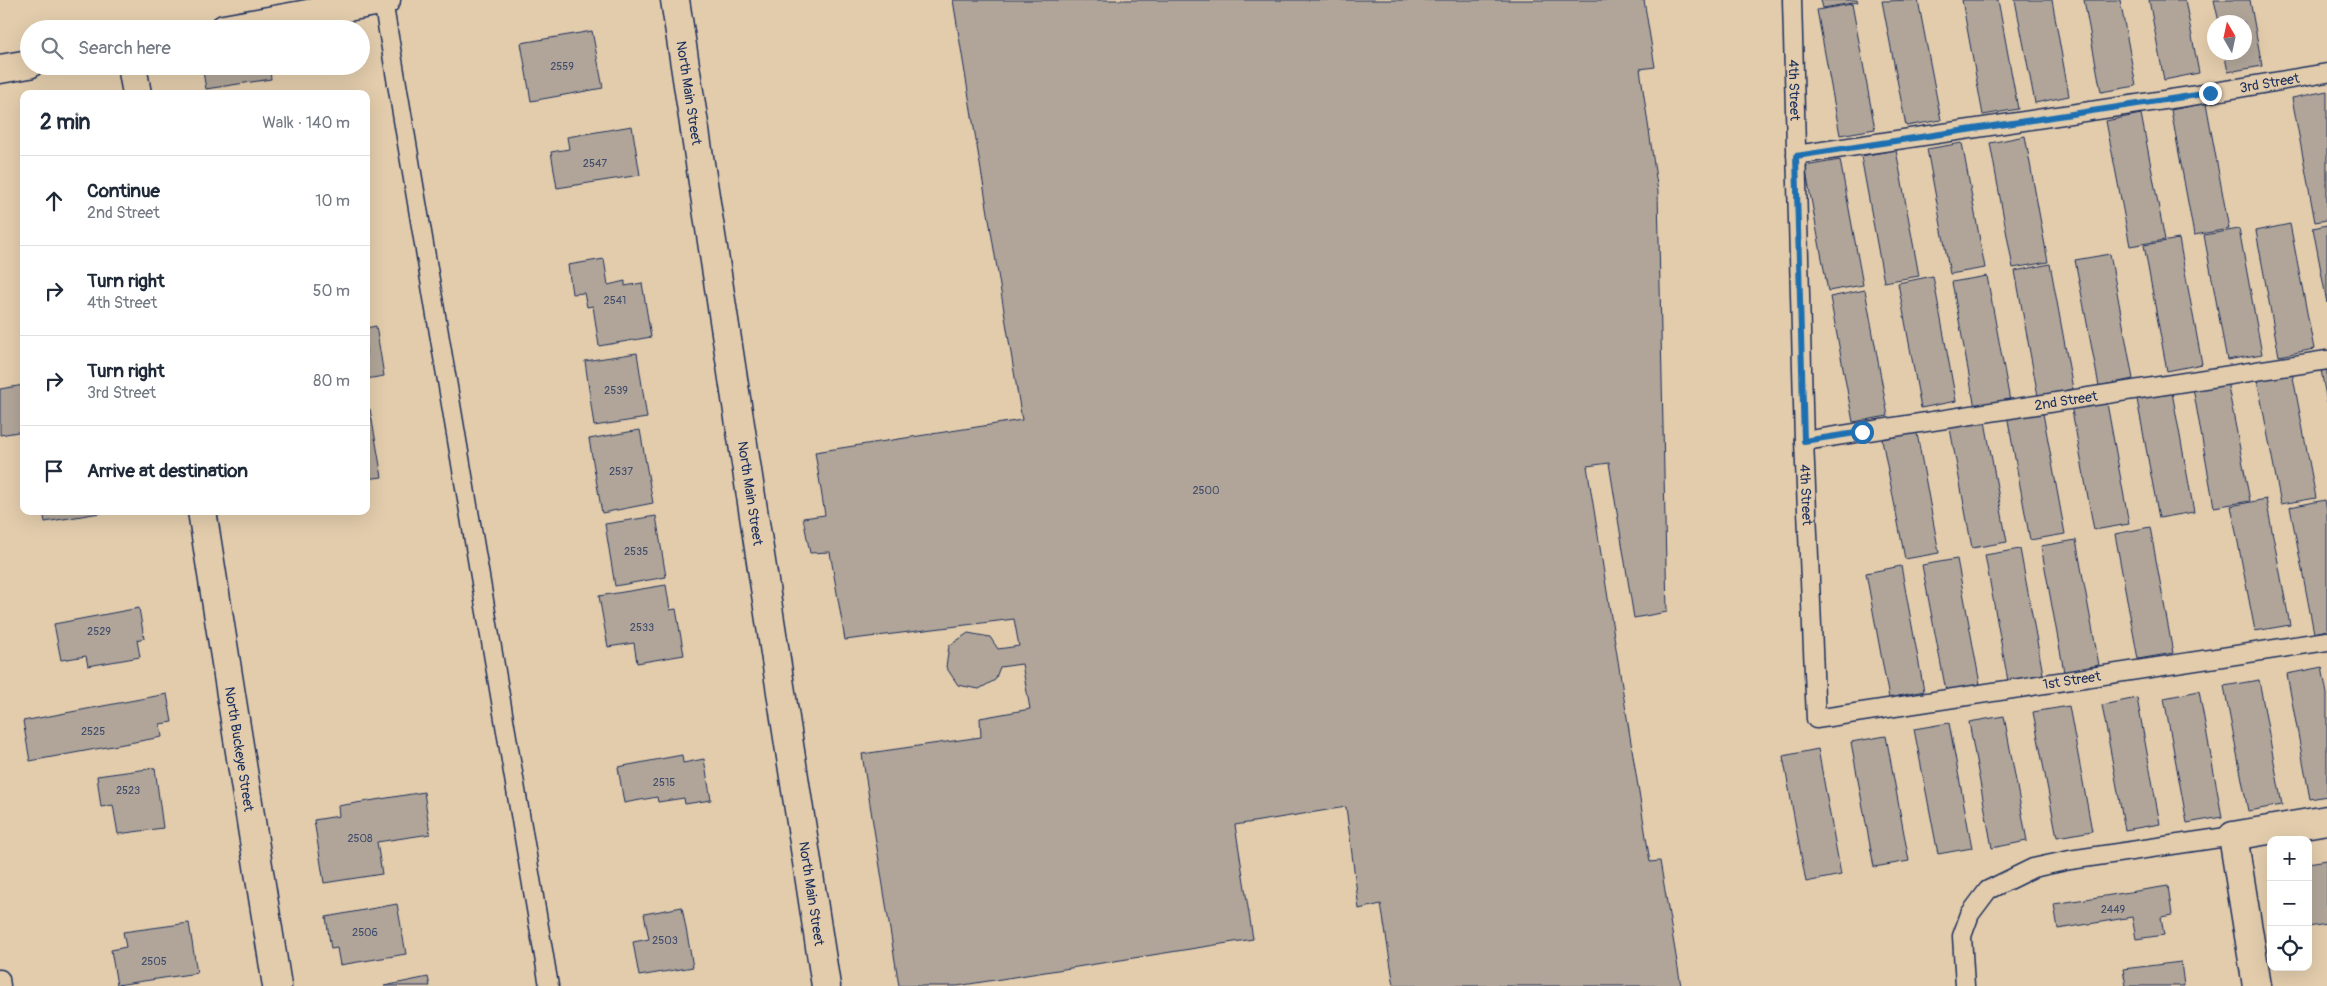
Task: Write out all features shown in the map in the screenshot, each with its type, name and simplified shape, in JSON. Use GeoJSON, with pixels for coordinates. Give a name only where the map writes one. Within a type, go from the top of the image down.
{"type":"FeatureCollection","features":[{"type":"Feature","properties":{"kind":"street"},"geometry":{"type":"LineString","coordinates":[[274,20],[385,0]]}},
{"type":"Feature","properties":{"kind":"street","name":"North Main Street"},"geometry":{"type":"LineString","coordinates":[[675,0],[826,986]]}},
{"type":"Feature","properties":{"kind":"street"},"geometry":{"type":"LineString","coordinates":[[0,69],[20,66]]}},
{"type":"Feature","properties":{"kind":"street"},"geometry":{"type":"LineString","coordinates":[[134,75],[136,90]]}},
{"type":"Feature","properties":{"kind":"street","name":"North Buckeye Street"},"geometry":{"type":"LineString","coordinates":[[203,515],[277,986]]}},
{"type":"Feature","properties":{"kind":"street"},"geometry":{"type":"LineString","coordinates":[[2257,986],[2233,836],[2327,820]]}},
{"type":"Feature","properties":{"kind":"lane"},"geometry":{"type":"LineString","coordinates":[[385,0],[549,986]]}},
{"type":"Feature","properties":{"kind":"lane","name":"4th Street"},"geometry":{"type":"LineString","coordinates":[[1792,0],[1804,441],[1816,719]]}},
{"type":"Feature","properties":{"kind":"lane","name":"3rd Street"},"geometry":{"type":"LineString","coordinates":[[1796,156],[2191,96],[2327,73]]}},
{"type":"Feature","properties":{"kind":"lane","name":"2nd Street"},"geometry":{"type":"LineString","coordinates":[[1804,441],[2327,360]]}},
{"type":"Feature","properties":{"kind":"lane","name":"1st Street"},"geometry":{"type":"LineString","coordinates":[[1816,719],[2327,641]]}},
{"type":"Feature","properties":{"kind":"lane"},"geometry":{"type":"LineString","coordinates":[[1965,986],[1962,936],[1970,914],[1988,890],[2033,868],[2070,860],[2233,836]]}},
{"type":"Feature","properties":{"kind":"lane"},"geometry":{"type":"LineString","coordinates":[[0,979],[1,986]]}},
{"type":"Feature","properties":{"kind":"building"},"geometry":{"type":"Polygon","coordinates":[[[953,0],[1644,0],[1655,67],[1640,69],[1658,192],[1667,612],[1634,618],[1609,463],[1587,466],[1650,862],[1660,861],[1681,986],[1394,986],[1381,904],[1359,909],[1346,807],[1235,825],[1253,939],[957,986],[899,986],[862,754],[981,737],[980,718],[1030,709],[1022,664],[1000,667],[995,680],[979,689],[958,685],[946,667],[949,646],[968,633],[990,637],[998,649],[1019,646],[1014,619],[845,640],[830,552],[810,553],[803,518],[825,515],[815,452],[1022,420],[953,0]]]}},
{"type":"Feature","properties":{"kind":"building"},"geometry":{"type":"Polygon","coordinates":[[[1821,0],[1857,0],[1858,2],[1823,8],[1821,0]]]}},
{"type":"Feature","properties":{"kind":"building"},"geometry":{"type":"Polygon","coordinates":[[[1918,0],[1941,120],[1906,126],[1882,1],[1918,0]]]}},
{"type":"Feature","properties":{"kind":"building"},"geometry":{"type":"Polygon","coordinates":[[[1962,0],[1998,0],[2018,109],[1983,115],[1962,0]]]}},
{"type":"Feature","properties":{"kind":"building"},"geometry":{"type":"Polygon","coordinates":[[[2015,0],[2052,0],[2069,96],[2035,103],[2015,0]]]}},
{"type":"Feature","properties":{"kind":"building"},"geometry":{"type":"Polygon","coordinates":[[[2084,0],[2120,0],[2136,86],[2101,92],[2084,0]]]}},
{"type":"Feature","properties":{"kind":"building"},"geometry":{"type":"Polygon","coordinates":[[[2149,0],[2185,0],[2199,73],[2164,80],[2149,0]]]}},
{"type":"Feature","properties":{"kind":"building"},"geometry":{"type":"Polygon","coordinates":[[[2214,0],[2250,0],[2262,66],[2228,72],[2226,60],[2252,60],[2252,15],[2217,15],[2214,0]]]}},
{"type":"Feature","properties":{"kind":"building"},"geometry":{"type":"Polygon","coordinates":[[[1852,4],[1875,129],[1840,135],[1817,10],[1852,4]]]}},
{"type":"Feature","properties":{"kind":"building"},"geometry":{"type":"Polygon","coordinates":[[[592,31],[603,88],[531,101],[521,43],[592,31]]]}},
{"type":"Feature","properties":{"kind":"building"},"geometry":{"type":"Polygon","coordinates":[[[204,75],[270,75],[271,79],[206,89],[204,75]]]}},
{"type":"Feature","properties":{"kind":"building"},"geometry":{"type":"Polygon","coordinates":[[[2327,91],[2327,220],[2315,222],[2292,98],[2327,91]]]}},
{"type":"Feature","properties":{"kind":"building"},"geometry":{"type":"Polygon","coordinates":[[[2206,103],[2229,229],[2194,235],[2171,110],[2206,103]]]}},
{"type":"Feature","properties":{"kind":"building"},"geometry":{"type":"Polygon","coordinates":[[[2141,114],[2165,240],[2130,246],[2106,121],[2141,114]]]}},
{"type":"Feature","properties":{"kind":"building"},"geometry":{"type":"Polygon","coordinates":[[[632,126],[640,175],[557,188],[551,152],[569,149],[567,137],[632,126]]]}},
{"type":"Feature","properties":{"kind":"building"},"geometry":{"type":"Polygon","coordinates":[[[2025,136],[2048,262],[2013,268],[1990,143],[2025,136]]]}},
{"type":"Feature","properties":{"kind":"building"},"geometry":{"type":"Polygon","coordinates":[[[1962,143],[1985,268],[1950,274],[1927,149],[1962,143]]]}},
{"type":"Feature","properties":{"kind":"building"},"geometry":{"type":"Polygon","coordinates":[[[1896,150],[1919,276],[1884,282],[1861,156],[1896,150]]]}},
{"type":"Feature","properties":{"kind":"building"},"geometry":{"type":"Polygon","coordinates":[[[1840,160],[1863,285],[1828,291],[1805,166],[1840,160]]]}},
{"type":"Feature","properties":{"kind":"building"},"geometry":{"type":"Polygon","coordinates":[[[2290,224],[2314,349],[2279,356],[2256,231],[2290,224]]]}},
{"type":"Feature","properties":{"kind":"building"},"geometry":{"type":"Polygon","coordinates":[[[2327,225],[2327,303],[2313,228],[2327,225]]]}},
{"type":"Feature","properties":{"kind":"building"},"geometry":{"type":"Polygon","coordinates":[[[2239,229],[2262,354],[2227,360],[2204,235],[2239,229]]]}},
{"type":"Feature","properties":{"kind":"building"},"geometry":{"type":"Polygon","coordinates":[[[2179,239],[2202,364],[2167,371],[2144,245],[2179,239]]]}},
{"type":"Feature","properties":{"kind":"building"},"geometry":{"type":"Polygon","coordinates":[[[2110,254],[2133,379],[2099,386],[2075,260],[2110,254]]]}},
{"type":"Feature","properties":{"kind":"building"},"geometry":{"type":"Polygon","coordinates":[[[604,259],[608,285],[625,281],[625,286],[642,283],[651,337],[599,346],[593,306],[587,307],[584,293],[572,294],[568,265],[604,259]]]}},
{"type":"Feature","properties":{"kind":"building"},"geometry":{"type":"Polygon","coordinates":[[[2050,264],[2073,389],[2038,396],[2015,271],[2050,264]]]}},
{"type":"Feature","properties":{"kind":"building"},"geometry":{"type":"Polygon","coordinates":[[[1933,276],[1956,401],[1921,408],[1898,283],[1933,276]]]}},
{"type":"Feature","properties":{"kind":"building"},"geometry":{"type":"Polygon","coordinates":[[[1987,276],[2010,401],[1975,408],[1952,282],[1987,276]]]}},
{"type":"Feature","properties":{"kind":"building"},"geometry":{"type":"Polygon","coordinates":[[[1865,290],[1888,416],[1853,422],[1830,297],[1865,290]]]}},
{"type":"Feature","properties":{"kind":"building"},"geometry":{"type":"Polygon","coordinates":[[[376,326],[384,376],[370,378],[370,327],[376,326]]]}},
{"type":"Feature","properties":{"kind":"building"},"geometry":{"type":"Polygon","coordinates":[[[637,353],[647,418],[594,426],[585,361],[637,353]]]}},
{"type":"Feature","properties":{"kind":"building"},"geometry":{"type":"Polygon","coordinates":[[[2327,368],[2327,402],[2321,370],[2327,368]]]}},
{"type":"Feature","properties":{"kind":"building"},"geometry":{"type":"Polygon","coordinates":[[[2292,372],[2316,498],[2281,504],[2257,379],[2292,372]]]}},
{"type":"Feature","properties":{"kind":"building"},"geometry":{"type":"Polygon","coordinates":[[[2226,376],[2250,501],[2214,507],[2192,382],[2226,376]]]}},
{"type":"Feature","properties":{"kind":"building"},"geometry":{"type":"Polygon","coordinates":[[[20,386],[20,432],[0,435],[0,389],[20,386]]]}},
{"type":"Feature","properties":{"kind":"building"},"geometry":{"type":"Polygon","coordinates":[[[2171,387],[2194,512],[2159,518],[2136,394],[2171,387]]]}},
{"type":"Feature","properties":{"kind":"building"},"geometry":{"type":"Polygon","coordinates":[[[2106,398],[2129,524],[2094,530],[2071,405],[2106,398]]]}},
{"type":"Feature","properties":{"kind":"building"},"geometry":{"type":"Polygon","coordinates":[[[2042,408],[2065,534],[2030,540],[2007,415],[2042,408]]]}},
{"type":"Feature","properties":{"kind":"building"},"geometry":{"type":"Polygon","coordinates":[[[370,409],[382,477],[370,478],[370,409]]]}},
{"type":"Feature","properties":{"kind":"building"},"geometry":{"type":"Polygon","coordinates":[[[1984,416],[2007,542],[1972,548],[1949,423],[1984,416]]]}},
{"type":"Feature","properties":{"kind":"building"},"geometry":{"type":"Polygon","coordinates":[[[1916,428],[1939,553],[1905,559],[1881,434],[1916,428]]]}},
{"type":"Feature","properties":{"kind":"building"},"geometry":{"type":"Polygon","coordinates":[[[640,430],[653,503],[602,513],[589,439],[640,430]]]}},
{"type":"Feature","properties":{"kind":"building"},"geometry":{"type":"Polygon","coordinates":[[[2266,499],[2290,625],[2255,631],[2231,506],[2266,499]]]}},
{"type":"Feature","properties":{"kind":"building"},"geometry":{"type":"Polygon","coordinates":[[[2325,500],[2327,511],[2327,630],[2314,633],[2290,507],[2325,500]]]}},
{"type":"Feature","properties":{"kind":"building"},"geometry":{"type":"Polygon","coordinates":[[[44,515],[88,515],[45,522],[44,515]]]}},
{"type":"Feature","properties":{"kind":"building"},"geometry":{"type":"Polygon","coordinates":[[[656,516],[666,577],[615,586],[605,524],[656,516]]]}},
{"type":"Feature","properties":{"kind":"building"},"geometry":{"type":"Polygon","coordinates":[[[2150,527],[2173,653],[2138,659],[2115,534],[2150,527]]]}},
{"type":"Feature","properties":{"kind":"building"},"geometry":{"type":"Polygon","coordinates":[[[2076,540],[2099,665],[2064,672],[2041,546],[2076,540]]]}},
{"type":"Feature","properties":{"kind":"building"},"geometry":{"type":"Polygon","coordinates":[[[2020,549],[2043,674],[2008,681],[1985,555],[2020,549]]]}},
{"type":"Feature","properties":{"kind":"building"},"geometry":{"type":"Polygon","coordinates":[[[1957,559],[1980,684],[1946,691],[1922,565],[1957,559]]]}},
{"type":"Feature","properties":{"kind":"building"},"geometry":{"type":"Polygon","coordinates":[[[1901,566],[1924,691],[1889,698],[1866,573],[1901,566]]]}},
{"type":"Feature","properties":{"kind":"building"},"geometry":{"type":"Polygon","coordinates":[[[666,585],[670,610],[676,609],[684,655],[637,663],[634,643],[608,647],[599,596],[666,585]]]}},
{"type":"Feature","properties":{"kind":"building"},"geometry":{"type":"Polygon","coordinates":[[[139,608],[144,638],[137,640],[140,657],[88,666],[86,656],[61,660],[54,624],[139,608]]]}},
{"type":"Feature","properties":{"kind":"building"},"geometry":{"type":"Polygon","coordinates":[[[2322,667],[2327,694],[2327,796],[2310,799],[2287,674],[2322,667]]]}},
{"type":"Feature","properties":{"kind":"building"},"geometry":{"type":"Polygon","coordinates":[[[2259,680],[2282,805],[2248,811],[2224,686],[2259,680]]]}},
{"type":"Feature","properties":{"kind":"building"},"geometry":{"type":"Polygon","coordinates":[[[2199,691],[2222,817],[2187,823],[2164,698],[2199,691]]]}},
{"type":"Feature","properties":{"kind":"building"},"geometry":{"type":"Polygon","coordinates":[[[167,694],[172,722],[160,724],[162,737],[30,761],[23,721],[167,694]]]}},
{"type":"Feature","properties":{"kind":"building"},"geometry":{"type":"Polygon","coordinates":[[[2137,698],[2160,824],[2125,830],[2102,705],[2137,698]]]}},
{"type":"Feature","properties":{"kind":"building"},"geometry":{"type":"Polygon","coordinates":[[[2069,706],[2092,831],[2057,837],[2033,712],[2069,706]]]}},
{"type":"Feature","properties":{"kind":"building"},"geometry":{"type":"Polygon","coordinates":[[[2004,716],[2027,841],[1992,848],[1969,722],[2004,716]]]}},
{"type":"Feature","properties":{"kind":"building"},"geometry":{"type":"Polygon","coordinates":[[[1949,723],[1972,848],[1938,854],[1914,729],[1949,723]]]}},
{"type":"Feature","properties":{"kind":"building"},"geometry":{"type":"Polygon","coordinates":[[[1886,736],[1909,861],[1874,867],[1851,742],[1886,736]]]}},
{"type":"Feature","properties":{"kind":"building"},"geometry":{"type":"Polygon","coordinates":[[[1818,749],[1841,875],[1806,882],[1783,756],[1818,749]]]}},
{"type":"Feature","properties":{"kind":"building"},"geometry":{"type":"Polygon","coordinates":[[[682,755],[683,763],[704,759],[711,800],[685,804],[684,798],[658,802],[657,797],[624,803],[618,767],[682,755]]]}},
{"type":"Feature","properties":{"kind":"building"},"geometry":{"type":"Polygon","coordinates":[[[155,768],[163,828],[118,834],[113,805],[101,807],[97,776],[155,768]]]}},
{"type":"Feature","properties":{"kind":"building"},"geometry":{"type":"Polygon","coordinates":[[[424,792],[430,834],[377,842],[382,874],[324,883],[314,820],[339,816],[338,806],[424,792]]]}},
{"type":"Feature","properties":{"kind":"building"},"geometry":{"type":"Polygon","coordinates":[[[2327,860],[2327,924],[2312,926],[2312,881],[2312,862],[2327,860]]]}},
{"type":"Feature","properties":{"kind":"building"},"geometry":{"type":"Polygon","coordinates":[[[2168,886],[2172,915],[2161,917],[2164,935],[2136,939],[2132,917],[2058,929],[2054,904],[2168,886]]]}},
{"type":"Feature","properties":{"kind":"building"},"geometry":{"type":"Polygon","coordinates":[[[397,904],[406,954],[340,965],[337,948],[331,949],[326,917],[397,904]]]}},
{"type":"Feature","properties":{"kind":"building"},"geometry":{"type":"Polygon","coordinates":[[[682,907],[693,967],[639,976],[633,942],[649,939],[644,914],[682,907]]]}},
{"type":"Feature","properties":{"kind":"building"},"geometry":{"type":"Polygon","coordinates":[[[189,923],[197,973],[117,985],[111,950],[126,947],[123,932],[189,923]]]}},
{"type":"Feature","properties":{"kind":"building"},"geometry":{"type":"Polygon","coordinates":[[[2181,962],[2184,986],[2126,986],[2123,969],[2181,962]]]}},
{"type":"Feature","properties":{"kind":"building"},"geometry":{"type":"Polygon","coordinates":[[[428,977],[430,986],[384,986],[428,977]]]}},
{"type":"Feature","properties":{"kind":"route"},"geometry":{"type":"LineString","coordinates":[[1862,432],[1804,441],[1796,156],[2210,93]]}}]}
